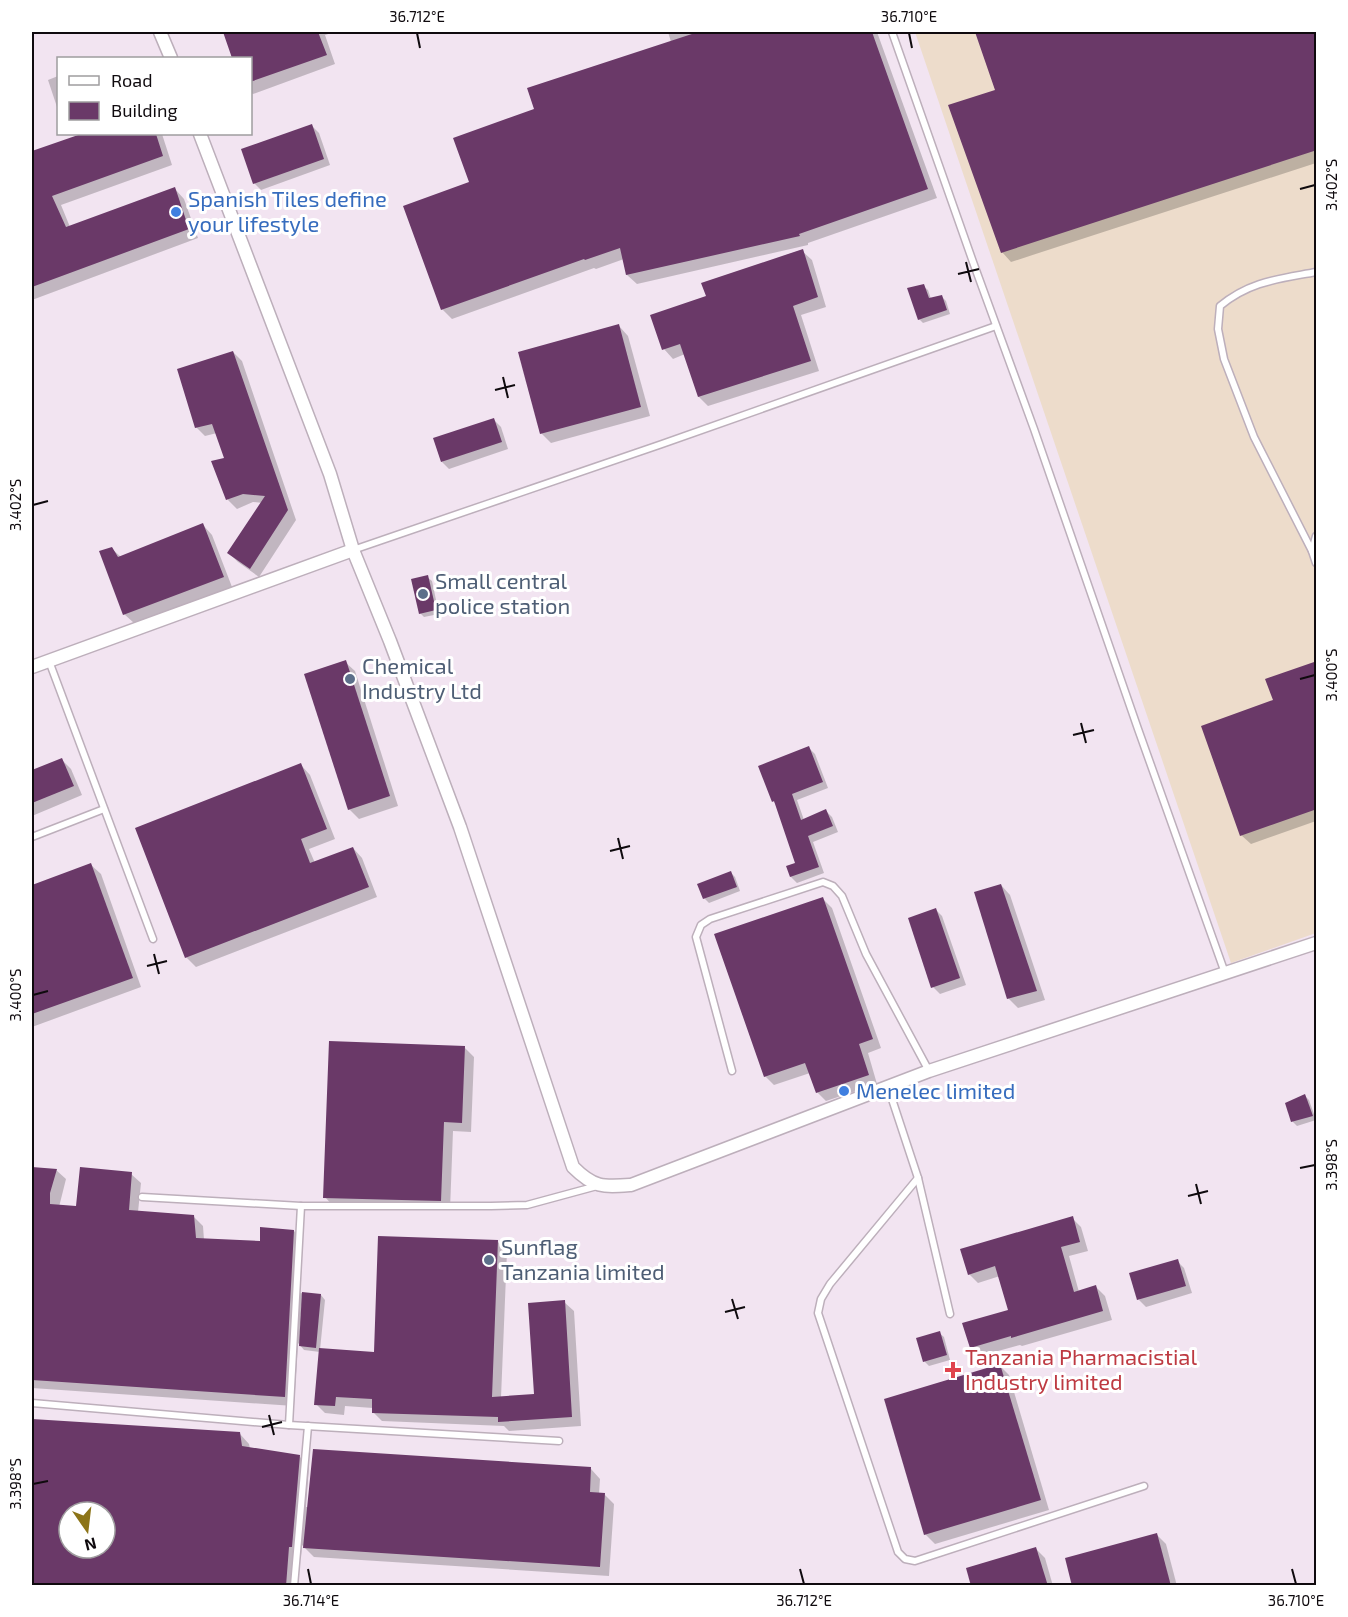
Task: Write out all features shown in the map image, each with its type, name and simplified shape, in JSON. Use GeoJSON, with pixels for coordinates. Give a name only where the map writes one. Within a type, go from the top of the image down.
{"type":"FeatureCollection","features":[{"type":"Feature","properties":{"kind":"street"},"geometry":{"type":"LineString","coordinates":[[160,32],[171,57]]}},
{"type":"Feature","properties":{"kind":"street"},"geometry":{"type":"LineString","coordinates":[[200,135],[330,474],[353,550],[460,827],[573,1167],[586,1180],[598,1186],[631,1185],[929,1071],[1317,943]]}},
{"type":"Feature","properties":{"kind":"street"},"geometry":{"type":"LineString","coordinates":[[32,667],[353,550]]}},
{"type":"Feature","properties":{"kind":"lane"},"geometry":{"type":"LineString","coordinates":[[892,32],[1225,973]]}},
{"type":"Feature","properties":{"kind":"lane"},"geometry":{"type":"LineString","coordinates":[[1317,272],[1262,283],[1235,293],[1220,306],[1218,329],[1224,359],[1254,437],[1317,563]]}},
{"type":"Feature","properties":{"kind":"lane"},"geometry":{"type":"LineString","coordinates":[[353,550],[996,326]]}},
{"type":"Feature","properties":{"kind":"lane"},"geometry":{"type":"LineString","coordinates":[[1312,551],[1317,536]]}},
{"type":"Feature","properties":{"kind":"lane"},"geometry":{"type":"LineString","coordinates":[[49,660],[153,939]]}},
{"type":"Feature","properties":{"kind":"lane"},"geometry":{"type":"LineString","coordinates":[[32,837],[104,809]]}},
{"type":"Feature","properties":{"kind":"lane"},"geometry":{"type":"LineString","coordinates":[[732,1071],[696,937],[701,925],[710,919],[824,882],[833,886],[842,896],[875,972],[929,1071]]}},
{"type":"Feature","properties":{"kind":"lane"},"geometry":{"type":"LineString","coordinates":[[888,1088],[918,1179],[950,1314]]}},
{"type":"Feature","properties":{"kind":"lane"},"geometry":{"type":"LineString","coordinates":[[918,1179],[830,1284],[821,1299],[818,1313],[898,1552],[905,1559],[915,1561],[1144,1486]]}},
{"type":"Feature","properties":{"kind":"lane"},"geometry":{"type":"LineString","coordinates":[[142,1197],[301,1206],[528,1205],[598,1186]]}},
{"type":"Feature","properties":{"kind":"lane"},"geometry":{"type":"LineString","coordinates":[[289,1425],[301,1206]]}},
{"type":"Feature","properties":{"kind":"lane"},"geometry":{"type":"LineString","coordinates":[[32,1403],[289,1425],[559,1442]]}},
{"type":"Feature","properties":{"kind":"lane"},"geometry":{"type":"LineString","coordinates":[[294,1586],[308,1426]]}},
{"type":"Feature","properties":{"kind":"shaded area"},"geometry":{"type":"Polygon","coordinates":[[[915,32],[1316,32],[1316,933],[1231,963],[915,32]]]}},
{"type":"Feature","properties":{"kind":"building"},"geometry":{"type":"Polygon","coordinates":[[[223,32],[318,32],[327,55],[252,81],[252,57],[232,57],[223,32]]]}},
{"type":"Feature","properties":{"kind":"building"},"geometry":{"type":"Polygon","coordinates":[[[698,32],[872,32],[928,189],[799,234],[800,236],[626,275],[620,248],[441,310],[403,206],[469,182],[453,138],[534,109],[527,88],[698,32]]]}},
{"type":"Feature","properties":{"kind":"building"},"geometry":{"type":"Polygon","coordinates":[[[975,32],[1317,32],[1317,150],[1001,253],[948,105],[995,90],[975,32]]]}},
{"type":"Feature","properties":{"kind":"building"},"geometry":{"type":"Polygon","coordinates":[[[312,124],[324,159],[253,184],[241,149],[312,124]]]}},
{"type":"Feature","properties":{"kind":"building"},"geometry":{"type":"Polygon","coordinates":[[[78,135],[156,135],[163,156],[52,196],[66,227],[175,187],[189,229],[32,287],[32,151],[78,135]]]}},
{"type":"Feature","properties":{"kind":"building"},"geometry":{"type":"Polygon","coordinates":[[[803,249],[818,297],[793,306],[811,361],[698,397],[680,344],[662,350],[650,315],[706,296],[701,283],[803,249]]]}},
{"type":"Feature","properties":{"kind":"building"},"geometry":{"type":"Polygon","coordinates":[[[924,284],[929,298],[942,295],[947,310],[918,320],[907,288],[924,284]]]}},
{"type":"Feature","properties":{"kind":"building"},"geometry":{"type":"Polygon","coordinates":[[[619,324],[641,407],[540,434],[518,352],[619,324]]]}},
{"type":"Feature","properties":{"kind":"building"},"geometry":{"type":"Polygon","coordinates":[[[233,351],[288,510],[250,569],[227,553],[265,496],[243,494],[226,500],[211,461],[224,458],[212,424],[195,428],[177,369],[233,351]]]}},
{"type":"Feature","properties":{"kind":"building"},"geometry":{"type":"Polygon","coordinates":[[[494,418],[502,442],[441,462],[433,438],[494,418]]]}},
{"type":"Feature","properties":{"kind":"building"},"geometry":{"type":"Polygon","coordinates":[[[203,523],[224,577],[123,615],[99,551],[112,547],[118,557],[203,523]]]}},
{"type":"Feature","properties":{"kind":"building","name":"Small central police station"},"geometry":{"type":"Polygon","coordinates":[[[428,575],[436,610],[419,614],[411,579],[428,575]]]}},
{"type":"Feature","properties":{"kind":"building"},"geometry":{"type":"Polygon","coordinates":[[[346,660],[390,796],[348,810],[304,674],[346,660]]]}},
{"type":"Feature","properties":{"kind":"building"},"geometry":{"type":"Polygon","coordinates":[[[1317,661],[1317,809],[1240,836],[1201,726],[1273,700],[1265,679],[1317,661]]]}},
{"type":"Feature","properties":{"kind":"building"},"geometry":{"type":"Polygon","coordinates":[[[809,746],[823,782],[792,794],[801,820],[826,809],[833,826],[808,836],[819,867],[790,877],[786,866],[795,863],[774,801],[772,802],[758,766],[809,746]]]}},
{"type":"Feature","properties":{"kind":"building"},"geometry":{"type":"Polygon","coordinates":[[[62,758],[74,786],[32,803],[32,770],[62,758]]]}},
{"type":"Feature","properties":{"kind":"building"},"geometry":{"type":"Polygon","coordinates":[[[301,763],[327,829],[301,839],[310,863],[353,847],[369,887],[185,958],[135,828],[301,763]]]}},
{"type":"Feature","properties":{"kind":"building"},"geometry":{"type":"Polygon","coordinates":[[[91,863],[133,978],[32,1014],[32,885],[91,863]]]}},
{"type":"Feature","properties":{"kind":"building"},"geometry":{"type":"Polygon","coordinates":[[[731,871],[737,887],[703,899],[697,884],[731,871]]]}},
{"type":"Feature","properties":{"kind":"building"},"geometry":{"type":"Polygon","coordinates":[[[1001,884],[1037,991],[1007,999],[974,892],[1001,884]]]}},
{"type":"Feature","properties":{"kind":"building"},"geometry":{"type":"Polygon","coordinates":[[[823,897],[873,1039],[859,1044],[869,1075],[816,1093],[805,1063],[764,1077],[714,934],[823,897]]]}},
{"type":"Feature","properties":{"kind":"building"},"geometry":{"type":"Polygon","coordinates":[[[936,908],[960,978],[931,988],[908,918],[936,908]]]}},
{"type":"Feature","properties":{"kind":"building"},"geometry":{"type":"Polygon","coordinates":[[[329,1041],[465,1046],[462,1123],[444,1122],[441,1201],[323,1198],[329,1041]]]}},
{"type":"Feature","properties":{"kind":"building"},"geometry":{"type":"Polygon","coordinates":[[[1305,1094],[1313,1116],[1291,1122],[1285,1103],[1305,1094]]]}},
{"type":"Feature","properties":{"kind":"building"},"geometry":{"type":"Polygon","coordinates":[[[32,1167],[57,1169],[50,1193],[50,1204],[76,1206],[80,1167],[132,1172],[129,1210],[194,1215],[196,1238],[260,1241],[260,1227],[294,1230],[285,1397],[32,1380],[32,1167]]]}},
{"type":"Feature","properties":{"kind":"building"},"geometry":{"type":"Polygon","coordinates":[[[1073,1216],[1080,1242],[1061,1247],[1074,1292],[1096,1285],[1103,1311],[970,1348],[962,1323],[1008,1310],[995,1266],[968,1275],[960,1249],[1073,1216]]]}},
{"type":"Feature","properties":{"kind":"building"},"geometry":{"type":"Polygon","coordinates":[[[378,1236],[498,1240],[492,1397],[534,1394],[528,1303],[565,1300],[572,1417],[498,1422],[498,1417],[372,1413],[372,1399],[336,1397],[335,1406],[314,1405],[319,1348],[374,1352],[378,1236]]]}},
{"type":"Feature","properties":{"kind":"building"},"geometry":{"type":"Polygon","coordinates":[[[1178,1259],[1186,1286],[1137,1300],[1129,1273],[1178,1259]]]}},
{"type":"Feature","properties":{"kind":"building"},"geometry":{"type":"Polygon","coordinates":[[[302,1292],[321,1294],[316,1348],[299,1346],[302,1292]]]}},
{"type":"Feature","properties":{"kind":"building"},"geometry":{"type":"Polygon","coordinates":[[[940,1331],[947,1355],[923,1362],[916,1338],[940,1331]]]}},
{"type":"Feature","properties":{"kind":"building"},"geometry":{"type":"Polygon","coordinates":[[[1000,1364],[1041,1500],[924,1535],[884,1399],[1000,1364]]]}},
{"type":"Feature","properties":{"kind":"building"},"geometry":{"type":"Polygon","coordinates":[[[32,1419],[240,1432],[242,1446],[300,1455],[292,1547],[289,1547],[286,1586],[32,1586],[32,1419]]]}},
{"type":"Feature","properties":{"kind":"building"},"geometry":{"type":"Polygon","coordinates":[[[313,1449],[591,1467],[590,1492],[605,1493],[600,1567],[303,1548],[313,1449]]]}},
{"type":"Feature","properties":{"kind":"building"},"geometry":{"type":"Polygon","coordinates":[[[1157,1533],[1171,1586],[1072,1586],[1065,1558],[1157,1533]]]}},
{"type":"Feature","properties":{"kind":"building"},"geometry":{"type":"Polygon","coordinates":[[[1036,1547],[1048,1586],[971,1586],[966,1568],[1036,1547]]]}},
{"type":"Feature","properties":{"kind":"place","name":"Spanish Tiles define your lifestyle"},"geometry":{"type":"Point","coordinates":[176,212]}},
{"type":"Feature","properties":{"kind":"place","name":"Small central police station"},"geometry":{"type":"Point","coordinates":[423,594]}},
{"type":"Feature","properties":{"kind":"place","name":"Chemical Industry Ltd"},"geometry":{"type":"Point","coordinates":[350,679]}},
{"type":"Feature","properties":{"kind":"place","name":"Menelec limited"},"geometry":{"type":"Point","coordinates":[844,1091]}},
{"type":"Feature","properties":{"kind":"place","name":"Sunflag Tanzania limited"},"geometry":{"type":"Point","coordinates":[489,1260]}},
{"type":"Feature","properties":{"kind":"place","name":"Tanzania Pharmacistial Industry limited"},"geometry":{"type":"Point","coordinates":[953,1370]}}]}
